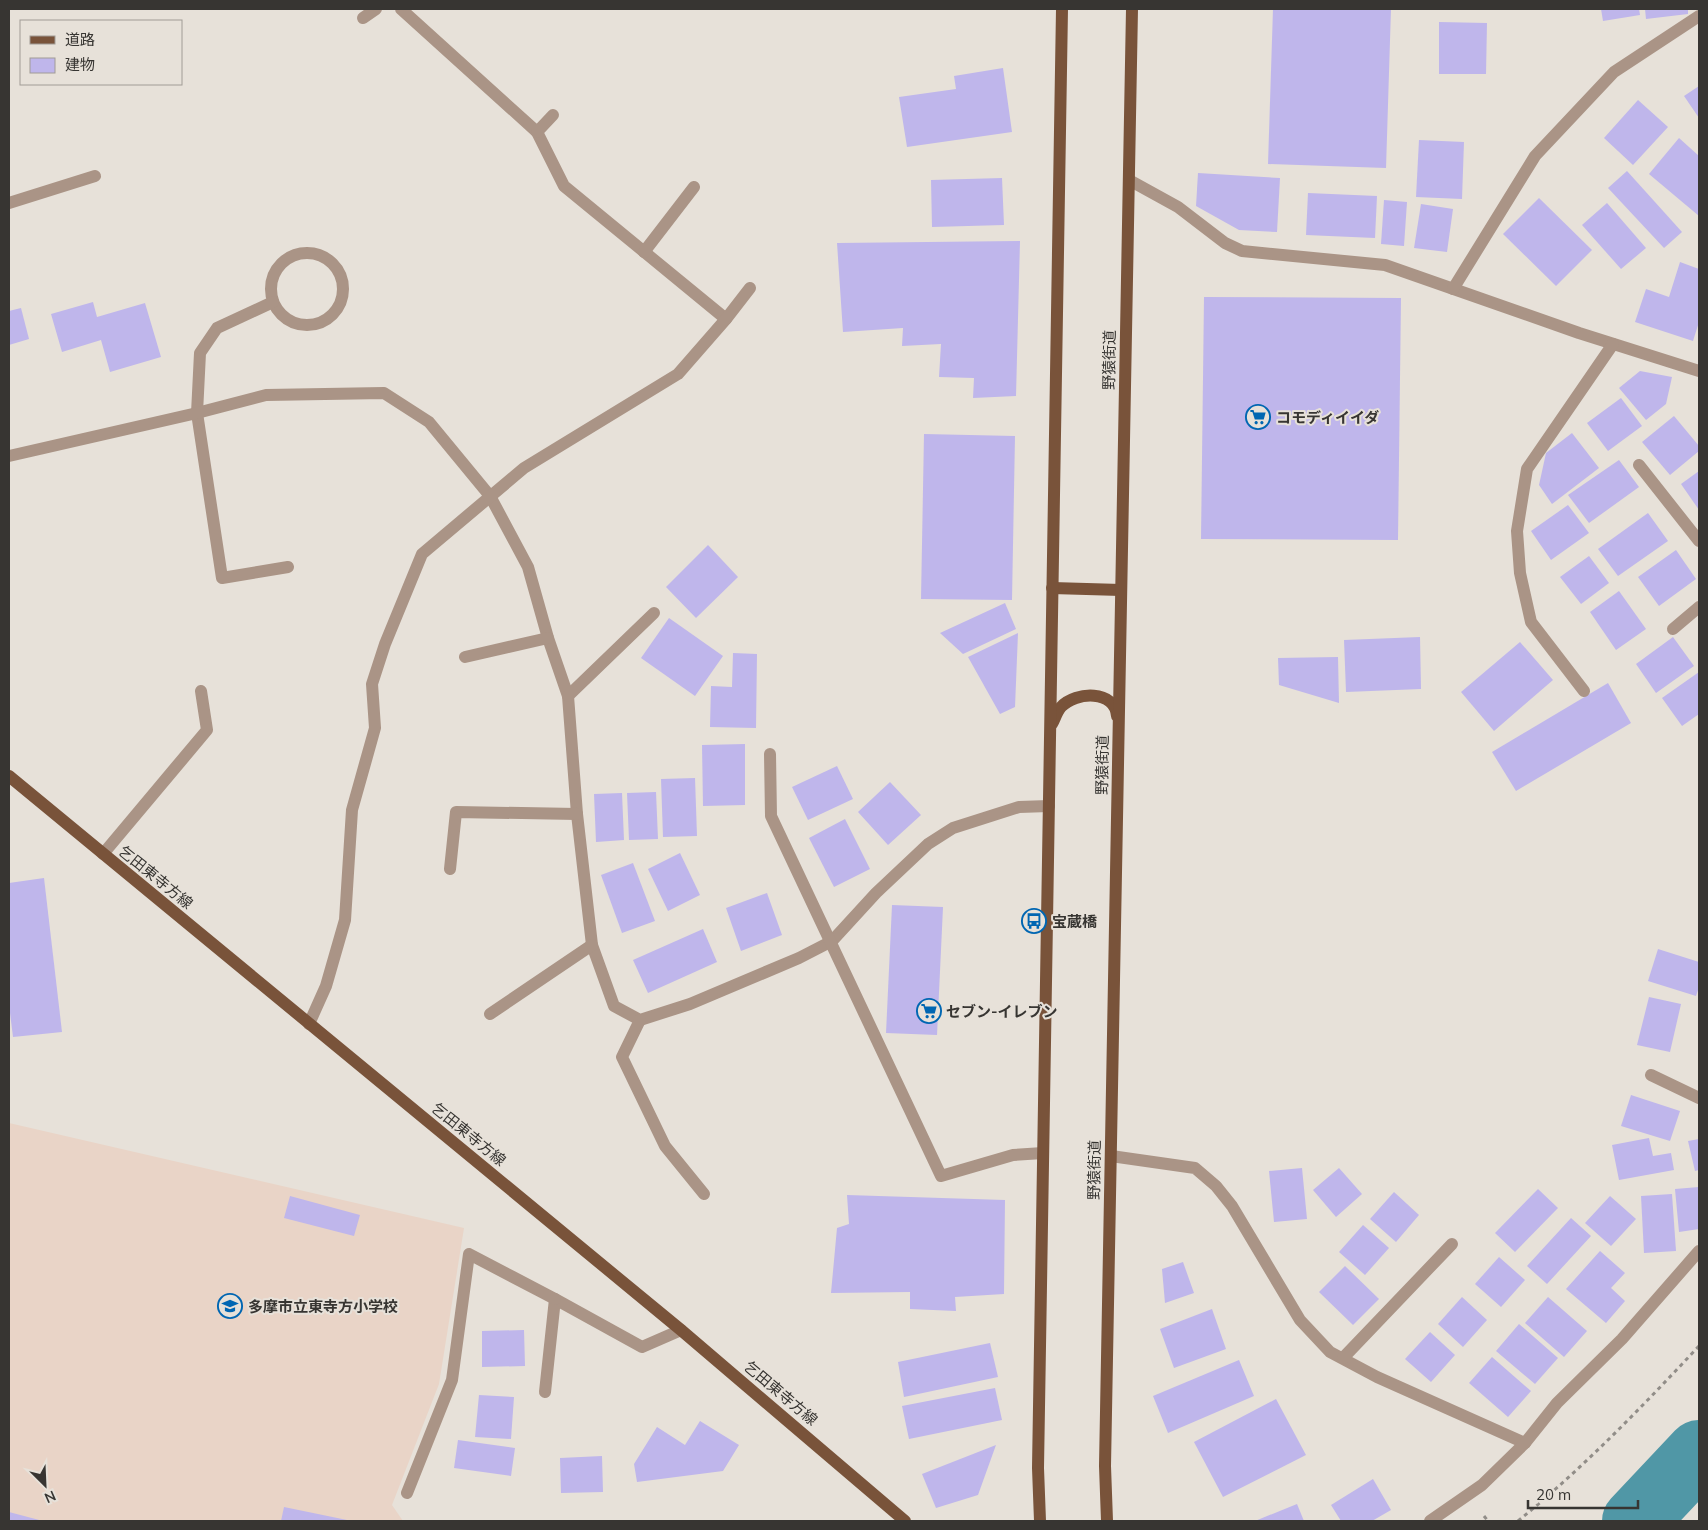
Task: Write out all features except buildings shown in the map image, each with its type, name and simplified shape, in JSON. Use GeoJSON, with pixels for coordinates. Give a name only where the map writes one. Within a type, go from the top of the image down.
{"type":"FeatureCollection","features":[{"type":"Feature","properties":{"kind":"main road"},"geometry":{"type":"LineString","coordinates":[[1040,1521],[1038,1468],[1062,9]]}},
{"type":"Feature","properties":{"kind":"main road","name":"野猿街道"},"geometry":{"type":"LineString","coordinates":[[1107,1521],[1105,1466],[1132,9]]}},
{"type":"Feature","properties":{"kind":"main road"},"geometry":{"type":"LineString","coordinates":[[1052,588],[1121,590]]}},
{"type":"Feature","properties":{"kind":"main road"},"geometry":{"type":"LineString","coordinates":[[1050,729],[1060,708],[1072,698],[1094,694],[1106,700],[1117,711],[1118,727]]}},
{"type":"Feature","properties":{"kind":"main road","name":"乞田東寺方線"},"geometry":{"type":"LineString","coordinates":[[9,776],[681,1330],[905,1521]]}},
{"type":"Feature","properties":{"kind":"street"},"geometry":{"type":"LineString","coordinates":[[362,18],[376,9]]}},
{"type":"Feature","properties":{"kind":"street"},"geometry":{"type":"LineString","coordinates":[[401,9],[538,132],[564,186],[726,319]]}},
{"type":"Feature","properties":{"kind":"street"},"geometry":{"type":"LineString","coordinates":[[1453,289],[1534,156],[1614,72],[1699,16]]}},
{"type":"Feature","properties":{"kind":"street"},"geometry":{"type":"LineString","coordinates":[[538,132],[554,115]]}},
{"type":"Feature","properties":{"kind":"street"},"geometry":{"type":"LineString","coordinates":[[9,203],[95,176]]}},
{"type":"Feature","properties":{"kind":"street"},"geometry":{"type":"LineString","coordinates":[[1129,180],[1178,207],[1225,243],[1242,251],[1385,265],[1613,344],[1699,371]]}},
{"type":"Feature","properties":{"kind":"street"},"geometry":{"type":"LineString","coordinates":[[644,252],[694,187]]}},
{"type":"Feature","properties":{"kind":"street"},"geometry":{"type":"LineString","coordinates":[[309,252],[321,255],[332,261],[339,271],[343,282],[344,294],[340,306],[333,315],[323,322],[311,325],[288,320],[279,313],[273,302],[270,291],[272,279],[286,259],[297,253],[309,252]]}},
{"type":"Feature","properties":{"kind":"street"},"geometry":{"type":"LineString","coordinates":[[309,1024],[326,986],[345,920],[352,810],[375,728],[372,684],[385,644],[422,554],[524,468],[678,374],[750,288]]}},
{"type":"Feature","properties":{"kind":"street"},"geometry":{"type":"LineString","coordinates":[[273,302],[217,328],[200,353],[197,413],[222,578],[288,567]]}},
{"type":"Feature","properties":{"kind":"street"},"geometry":{"type":"LineString","coordinates":[[1584,691],[1532,622],[1520,573],[1517,531],[1527,469],[1613,344]]}},
{"type":"Feature","properties":{"kind":"street"},"geometry":{"type":"LineString","coordinates":[[9,456],[197,413],[266,395],[384,392],[429,422],[490,496],[528,567],[548,638],[568,696],[577,814],[592,945],[614,1006],[640,1020],[690,1004],[799,958],[832,941],[876,893],[928,844],[953,828],[1019,807],[1049,806]]}},
{"type":"Feature","properties":{"kind":"street"},"geometry":{"type":"LineString","coordinates":[[1639,465],[1699,541]]}},
{"type":"Feature","properties":{"kind":"street"},"geometry":{"type":"LineString","coordinates":[[1673,629],[1699,607]]}},
{"type":"Feature","properties":{"kind":"street"},"geometry":{"type":"LineString","coordinates":[[568,696],[654,613]]}},
{"type":"Feature","properties":{"kind":"street"},"geometry":{"type":"LineString","coordinates":[[465,657],[548,638]]}},
{"type":"Feature","properties":{"kind":"street"},"geometry":{"type":"LineString","coordinates":[[103,854],[207,730],[201,691]]}},
{"type":"Feature","properties":{"kind":"street"},"geometry":{"type":"LineString","coordinates":[[770,754],[771,816],[832,941],[941,1176],[1013,1155],[1043,1153]]}},
{"type":"Feature","properties":{"kind":"street"},"geometry":{"type":"LineString","coordinates":[[450,869],[456,812],[577,814]]}},
{"type":"Feature","properties":{"kind":"street"},"geometry":{"type":"LineString","coordinates":[[490,1014],[592,945]]}},
{"type":"Feature","properties":{"kind":"street"},"geometry":{"type":"LineString","coordinates":[[640,1020],[622,1057],[665,1146],[704,1194]]}},
{"type":"Feature","properties":{"kind":"street"},"geometry":{"type":"LineString","coordinates":[[1651,1075],[1699,1098]]}},
{"type":"Feature","properties":{"kind":"street"},"geometry":{"type":"LineString","coordinates":[[1111,1156],[1195,1168],[1209,1180],[1232,1206],[1300,1320],[1330,1352],[1377,1377],[1525,1443]]}},
{"type":"Feature","properties":{"kind":"street"},"geometry":{"type":"LineString","coordinates":[[1342,1358],[1452,1244]]}},
{"type":"Feature","properties":{"kind":"street"},"geometry":{"type":"LineString","coordinates":[[1430,1521],[1482,1485],[1525,1443],[1557,1402],[1622,1339],[1699,1251]]}},
{"type":"Feature","properties":{"kind":"street"},"geometry":{"type":"LineString","coordinates":[[407,1493],[452,1380],[469,1254],[642,1347],[681,1330]]}},
{"type":"Feature","properties":{"kind":"street"},"geometry":{"type":"LineString","coordinates":[[545,1392],[554,1299]]}},
{"type":"Feature","properties":{"kind":"path"},"geometry":{"type":"LineString","coordinates":[[1518,1521],[1559,1488],[1635,1415],[1699,1346]]}},
{"type":"Feature","properties":{"kind":"shaded area","name":"多摩市立東寺方小学校"},"geometry":{"type":"Polygon","coordinates":[[[9,1123],[464,1228],[439,1384],[392,1505],[403,1521],[9,1521],[9,1123]]]}},
{"type":"Feature","properties":{"kind":"waterway"},"geometry":{"type":"LineString","coordinates":[[1635,1521],[1699,1453]]}},
{"type":"Feature","properties":{"kind":"place","name":"コモディイイダ"},"geometry":{"type":"Point","coordinates":[1258,417]}},
{"type":"Feature","properties":{"kind":"place","name":"宝蔵橋"},"geometry":{"type":"Point","coordinates":[1034,921]}},
{"type":"Feature","properties":{"kind":"place","name":"セブン-イレブン"},"geometry":{"type":"Point","coordinates":[929,1011]}},
{"type":"Feature","properties":{"kind":"place","name":"多摩市立東寺方小学校"},"geometry":{"type":"Point","coordinates":[230,1306]}}]}
